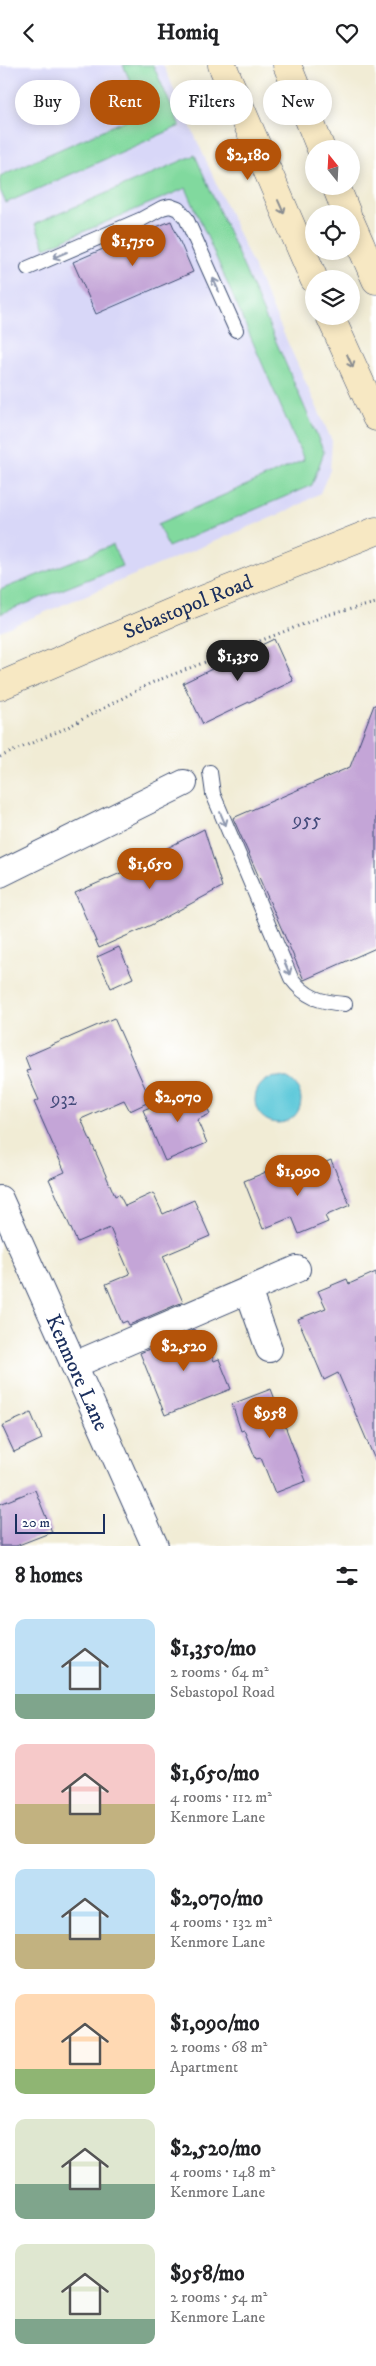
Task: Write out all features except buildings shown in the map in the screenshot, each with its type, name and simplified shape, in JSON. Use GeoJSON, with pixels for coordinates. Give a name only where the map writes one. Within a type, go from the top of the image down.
{"type":"FeatureCollection","features":[{"type":"Feature","properties":{"kind":"main road"},"geometry":{"type":"LineString","coordinates":[[222,65],[310,270]]}},
{"type":"Feature","properties":{"kind":"main road"},"geometry":{"type":"LineString","coordinates":[[287,65],[317,140]]}},
{"type":"Feature","properties":{"kind":"main road"},"geometry":{"type":"LineString","coordinates":[[360,244],[376,281]]}},
{"type":"Feature","properties":{"kind":"main road"},"geometry":{"type":"LineString","coordinates":[[334,325],[376,417]]}},
{"type":"Feature","properties":{"kind":"main road","name":"Sebastopol Road"},"geometry":{"type":"LineString","coordinates":[[0,687],[169,614],[376,531]]}},
{"type":"Feature","properties":{"kind":"street"},"geometry":{"type":"LineString","coordinates":[[0,874],[184,783]]}},
{"type":"Feature","properties":{"kind":"street","name":"Kenmore Lane"},"geometry":{"type":"LineString","coordinates":[[0,1199],[155,1546]]}},
{"type":"Feature","properties":{"kind":"street"},"geometry":{"type":"LineString","coordinates":[[74,1365],[297,1269]]}},
{"type":"Feature","properties":{"kind":"street"},"geometry":{"type":"LineString","coordinates":[[248,1290],[269,1349]]}},
{"type":"Feature","properties":{"kind":"lane"},"geometry":{"type":"LineString","coordinates":[[28,268],[170,206],[178,209],[186,217],[236,330]]}},
{"type":"Feature","properties":{"kind":"lane"},"geometry":{"type":"LineString","coordinates":[[210,772],[213,794],[290,978],[299,989],[321,1002],[345,1004]]}},
{"type":"Feature","properties":{"kind":"path"},"geometry":{"type":"LineString","coordinates":[[0,757],[64,729],[151,683],[327,615],[376,603]]}},
{"type":"Feature","properties":{"kind":"shaded area"},"geometry":{"type":"Polygon","coordinates":[[[0,65],[163,65],[170,81],[170,125],[190,125],[332,441],[330,470],[320,493],[290,510],[0,631],[0,65]]]}},
{"type":"Feature","properties":{"kind":"green space"},"geometry":{"type":"Polygon","coordinates":[[[123,65],[153,65],[160,80],[130,80],[123,65]]]}},
{"type":"Feature","properties":{"kind":"green space"},"geometry":{"type":"Polygon","coordinates":[[[160,81],[170,103],[170,125],[180,126],[6,203],[0,190],[0,176],[115,125],[160,125],[160,81]]]}},
{"type":"Feature","properties":{"kind":"green space"},"geometry":{"type":"Polygon","coordinates":[[[195,155],[324,452],[312,485],[168,547],[158,524],[304,460],[186,188],[45,248],[35,224],[195,155]]]}},
{"type":"Feature","properties":{"kind":"green space"},"geometry":{"type":"Polygon","coordinates":[[[113,545],[122,566],[0,614],[0,590],[113,545]]]}},
{"type":"Feature","properties":{"kind":"water"},"geometry":{"type":"Polygon","coordinates":[[[273,1077],[283,1077],[297,1087],[301,1100],[297,1113],[291,1119],[283,1123],[273,1123],[259,1113],[255,1105],[255,1095],[265,1081],[273,1077]]]}}]}
